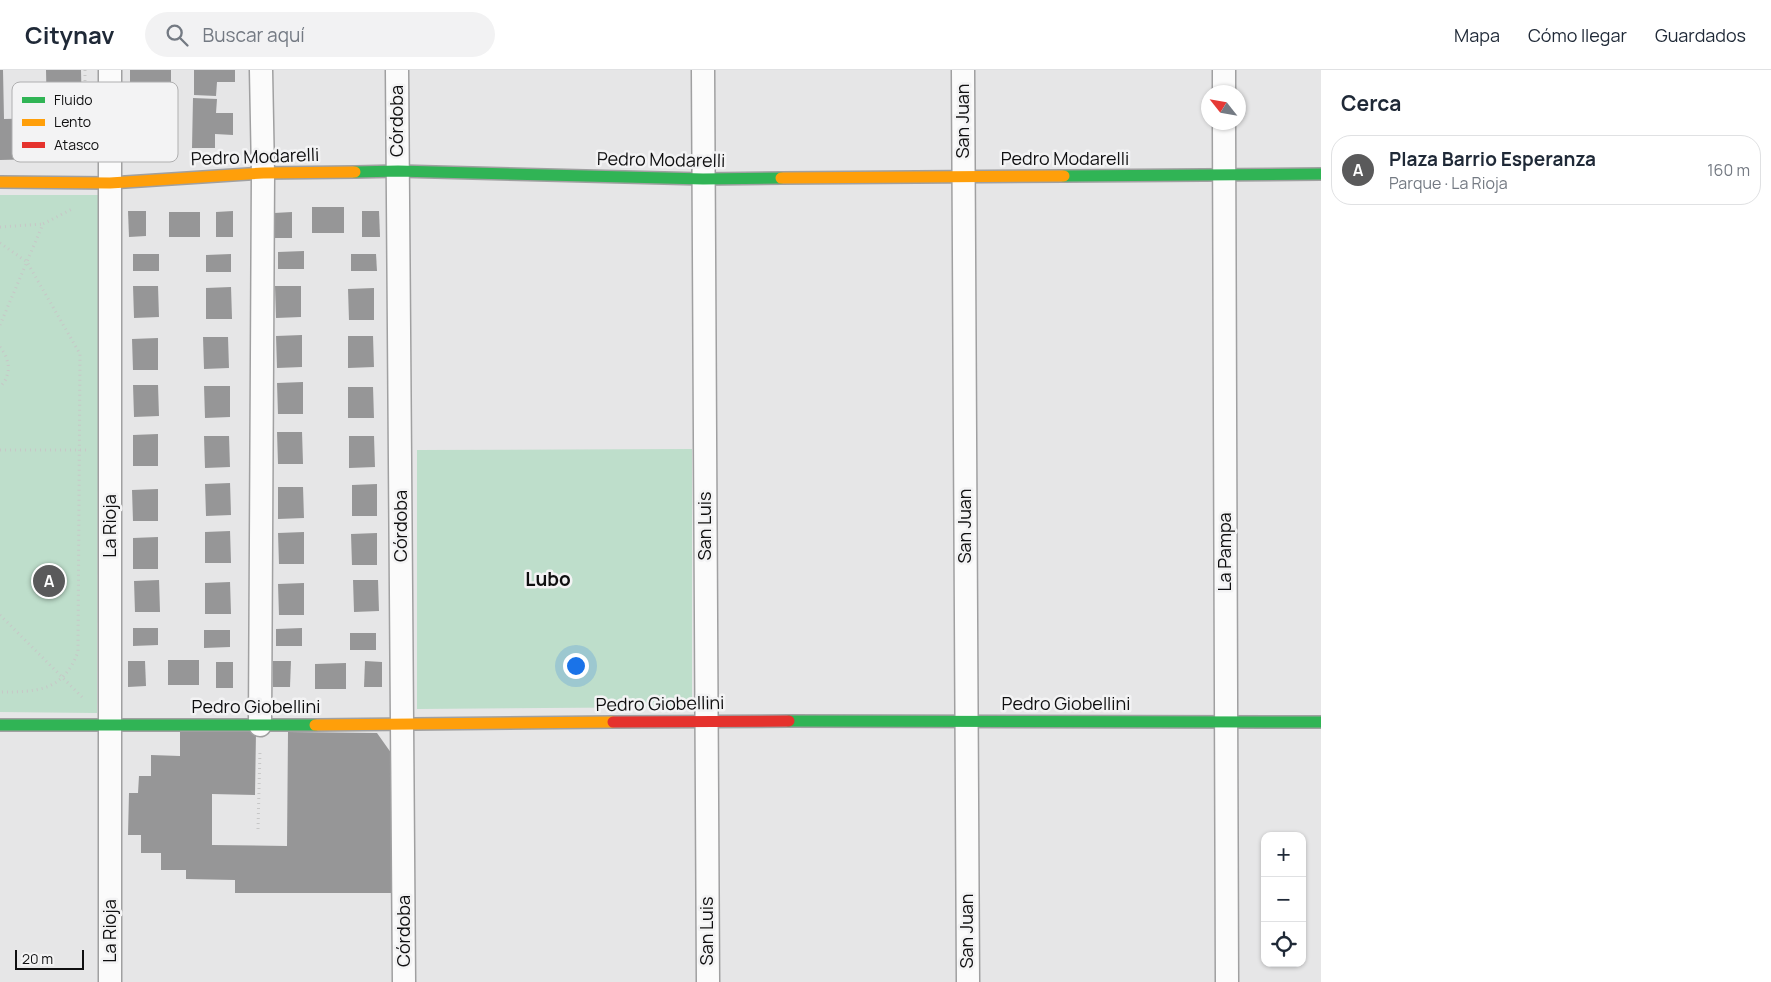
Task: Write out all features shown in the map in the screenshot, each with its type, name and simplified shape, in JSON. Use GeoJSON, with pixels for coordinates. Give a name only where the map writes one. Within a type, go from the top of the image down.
{"type":"FeatureCollection","features":[{"type":"Feature","properties":{"kind":"street"},"geometry":{"type":"LineString","coordinates":[[260,725],[262,70]]}},
{"type":"Feature","properties":{"kind":"street","name":"Córdoba"},"geometry":{"type":"LineString","coordinates":[[397,70],[404,982]]}},
{"type":"Feature","properties":{"kind":"street","name":"San Luis"},"geometry":{"type":"LineString","coordinates":[[703,70],[708,982]]}},
{"type":"Feature","properties":{"kind":"street","name":"San Juan"},"geometry":{"type":"LineString","coordinates":[[963,70],[968,982]]}},
{"type":"Feature","properties":{"kind":"street"},"geometry":{"type":"LineString","coordinates":[[1224,70],[1224,85]]}},
{"type":"Feature","properties":{"kind":"street","name":"La Pampa"},"geometry":{"type":"LineString","coordinates":[[1224,130],[1227,982]]}},
{"type":"Feature","properties":{"kind":"street","name":"La Rioja"},"geometry":{"type":"LineString","coordinates":[[110,162],[110,982]]}},
{"type":"Feature","properties":{"kind":"street","name":"Pedro Modarelli"},"geometry":{"type":"LineString","coordinates":[[0,182],[110,183],[262,173],[398,171],[703,179],[1321,174]]}},
{"type":"Feature","properties":{"kind":"street","name":"Pedro Giobellini"},"geometry":{"type":"LineString","coordinates":[[0,725],[402,725],[706,721],[1321,722]]}},
{"type":"Feature","properties":{"kind":"path"},"geometry":{"type":"LineString","coordinates":[[0,227],[44,224],[75,208]]}},
{"type":"Feature","properties":{"kind":"path"},"geometry":{"type":"LineString","coordinates":[[0,325],[44,224]]}},
{"type":"Feature","properties":{"kind":"path"},"geometry":{"type":"LineString","coordinates":[[0,243],[27,262],[80,354],[78,652],[72,666],[63,678],[52,686],[27,692],[0,692]]}},
{"type":"Feature","properties":{"kind":"path"},"geometry":{"type":"LineString","coordinates":[[0,347],[6,355],[9,364],[8,374],[0,387]]}},
{"type":"Feature","properties":{"kind":"path"},"geometry":{"type":"LineString","coordinates":[[0,450],[110,452]]}},
{"type":"Feature","properties":{"kind":"path"},"geometry":{"type":"LineString","coordinates":[[0,615],[110,725]]}},
{"type":"Feature","properties":{"kind":"path"},"geometry":{"type":"LineString","coordinates":[[258,829],[260,725]]}},
{"type":"Feature","properties":{"kind":"green space"},"geometry":{"type":"Polygon","coordinates":[[[0,195],[99,195],[97,713],[0,712],[0,195]]]}},
{"type":"Feature","properties":{"kind":"green space"},"geometry":{"type":"Polygon","coordinates":[[[692,449],[692,707],[417,709],[417,450],[692,449]]]}},
{"type":"Feature","properties":{"kind":"building"},"geometry":{"type":"Polygon","coordinates":[[[0,70],[3,70],[4,119],[12,119],[12,160],[0,160],[0,70]]]}},
{"type":"Feature","properties":{"kind":"building"},"geometry":{"type":"Polygon","coordinates":[[[46,70],[81,70],[81,82],[46,82],[46,70]]]}},
{"type":"Feature","properties":{"kind":"building"},"geometry":{"type":"Polygon","coordinates":[[[130,70],[171,70],[171,82],[130,82],[130,70]]]}},
{"type":"Feature","properties":{"kind":"building"},"geometry":{"type":"Polygon","coordinates":[[[194,70],[235,70],[235,82],[217,82],[216,96],[194,95],[194,70]]]}},
{"type":"Feature","properties":{"kind":"building"},"geometry":{"type":"Polygon","coordinates":[[[193,98],[217,99],[216,113],[233,113],[233,135],[215,134],[215,148],[192,148],[193,98]]]}},
{"type":"Feature","properties":{"kind":"building"},"geometry":{"type":"Polygon","coordinates":[[[312,207],[344,207],[344,233],[312,233],[312,207]]]}},
{"type":"Feature","properties":{"kind":"building"},"geometry":{"type":"Polygon","coordinates":[[[128,211],[146,211],[146,236],[129,237],[128,211]]]}},
{"type":"Feature","properties":{"kind":"building"},"geometry":{"type":"Polygon","coordinates":[[[233,211],[233,237],[216,237],[216,212],[233,211]]]}},
{"type":"Feature","properties":{"kind":"building"},"geometry":{"type":"Polygon","coordinates":[[[362,211],[379,211],[380,237],[362,237],[362,211]]]}},
{"type":"Feature","properties":{"kind":"building"},"geometry":{"type":"Polygon","coordinates":[[[169,212],[200,212],[200,237],[169,237],[169,212]]]}},
{"type":"Feature","properties":{"kind":"building"},"geometry":{"type":"Polygon","coordinates":[[[292,212],[292,238],[274,238],[274,213],[292,212]]]}},
{"type":"Feature","properties":{"kind":"building"},"geometry":{"type":"Polygon","coordinates":[[[304,251],[304,269],[278,269],[278,252],[304,251]]]}},
{"type":"Feature","properties":{"kind":"building"},"geometry":{"type":"Polygon","coordinates":[[[133,254],[159,254],[159,271],[133,271],[133,254]]]}},
{"type":"Feature","properties":{"kind":"building"},"geometry":{"type":"Polygon","coordinates":[[[231,254],[231,272],[206,272],[206,255],[231,254]]]}},
{"type":"Feature","properties":{"kind":"building"},"geometry":{"type":"Polygon","coordinates":[[[351,254],[376,254],[377,271],[351,271],[351,254]]]}},
{"type":"Feature","properties":{"kind":"building"},"geometry":{"type":"Polygon","coordinates":[[[133,286],[158,286],[159,317],[134,318],[133,286]]]}},
{"type":"Feature","properties":{"kind":"building"},"geometry":{"type":"Polygon","coordinates":[[[275,286],[301,286],[301,317],[276,318],[275,286]]]}},
{"type":"Feature","properties":{"kind":"building"},"geometry":{"type":"Polygon","coordinates":[[[231,287],[232,319],[206,319],[206,288],[231,287]]]}},
{"type":"Feature","properties":{"kind":"building"},"geometry":{"type":"Polygon","coordinates":[[[374,288],[374,320],[349,320],[348,289],[374,288]]]}},
{"type":"Feature","properties":{"kind":"building"},"geometry":{"type":"Polygon","coordinates":[[[302,335],[302,367],[277,368],[276,336],[302,335]]]}},
{"type":"Feature","properties":{"kind":"building"},"geometry":{"type":"Polygon","coordinates":[[[348,336],[373,336],[374,367],[348,368],[348,336]]]}},
{"type":"Feature","properties":{"kind":"building"},"geometry":{"type":"Polygon","coordinates":[[[203,337],[228,337],[229,368],[204,369],[203,337]]]}},
{"type":"Feature","properties":{"kind":"building"},"geometry":{"type":"Polygon","coordinates":[[[158,338],[158,370],[133,370],[132,339],[158,338]]]}},
{"type":"Feature","properties":{"kind":"building"},"geometry":{"type":"Polygon","coordinates":[[[303,382],[303,414],[278,414],[277,383],[303,382]]]}},
{"type":"Feature","properties":{"kind":"building"},"geometry":{"type":"Polygon","coordinates":[[[133,385],[158,385],[159,416],[134,417],[133,385]]]}},
{"type":"Feature","properties":{"kind":"building"},"geometry":{"type":"Polygon","coordinates":[[[204,386],[230,386],[230,417],[205,418],[204,386]]]}},
{"type":"Feature","properties":{"kind":"building"},"geometry":{"type":"Polygon","coordinates":[[[348,387],[373,387],[374,418],[348,418],[348,387]]]}},
{"type":"Feature","properties":{"kind":"building"},"geometry":{"type":"Polygon","coordinates":[[[277,432],[302,432],[303,464],[278,464],[277,432]]]}},
{"type":"Feature","properties":{"kind":"building"},"geometry":{"type":"Polygon","coordinates":[[[158,434],[158,466],[133,466],[133,435],[158,434]]]}},
{"type":"Feature","properties":{"kind":"building"},"geometry":{"type":"Polygon","coordinates":[[[204,436],[229,436],[230,467],[205,468],[204,436]]]}},
{"type":"Feature","properties":{"kind":"building"},"geometry":{"type":"Polygon","coordinates":[[[349,436],[374,436],[375,467],[349,468],[349,436]]]}},
{"type":"Feature","properties":{"kind":"building"},"geometry":{"type":"Polygon","coordinates":[[[230,483],[231,515],[206,516],[205,484],[230,483]]]}},
{"type":"Feature","properties":{"kind":"building"},"geometry":{"type":"Polygon","coordinates":[[[377,484],[377,516],[352,516],[352,485],[377,484]]]}},
{"type":"Feature","properties":{"kind":"building"},"geometry":{"type":"Polygon","coordinates":[[[278,487],[303,487],[304,518],[278,519],[278,487]]]}},
{"type":"Feature","properties":{"kind":"building"},"geometry":{"type":"Polygon","coordinates":[[[158,489],[158,521],[133,521],[132,490],[158,489]]]}},
{"type":"Feature","properties":{"kind":"building"},"geometry":{"type":"Polygon","coordinates":[[[230,531],[231,563],[205,563],[205,532],[230,531]]]}},
{"type":"Feature","properties":{"kind":"building"},"geometry":{"type":"Polygon","coordinates":[[[304,532],[304,564],[279,564],[278,533],[304,532]]]}},
{"type":"Feature","properties":{"kind":"building"},"geometry":{"type":"Polygon","coordinates":[[[377,533],[377,565],[352,565],[351,534],[377,533]]]}},
{"type":"Feature","properties":{"kind":"building"},"geometry":{"type":"Polygon","coordinates":[[[158,537],[158,569],[133,569],[133,538],[158,537]]]}},
{"type":"Feature","properties":{"kind":"building"},"geometry":{"type":"Polygon","coordinates":[[[159,580],[160,612],[135,612],[134,581],[159,580]]]}},
{"type":"Feature","properties":{"kind":"building"},"geometry":{"type":"Polygon","coordinates":[[[353,580],[378,580],[379,611],[354,612],[353,580]]]}},
{"type":"Feature","properties":{"kind":"building"},"geometry":{"type":"Polygon","coordinates":[[[230,582],[231,614],[205,614],[205,583],[230,582]]]}},
{"type":"Feature","properties":{"kind":"building"},"geometry":{"type":"Polygon","coordinates":[[[304,583],[304,615],[279,615],[278,584],[304,583]]]}},
{"type":"Feature","properties":{"kind":"building"},"geometry":{"type":"Polygon","coordinates":[[[133,628],[158,628],[158,645],[133,646],[133,628]]]}},
{"type":"Feature","properties":{"kind":"building"},"geometry":{"type":"Polygon","coordinates":[[[302,628],[302,646],[276,646],[276,629],[302,628]]]}},
{"type":"Feature","properties":{"kind":"building"},"geometry":{"type":"Polygon","coordinates":[[[204,630],[230,630],[230,647],[204,648],[204,630]]]}},
{"type":"Feature","properties":{"kind":"building"},"geometry":{"type":"Polygon","coordinates":[[[350,633],[376,633],[376,650],[350,650],[350,633]]]}},
{"type":"Feature","properties":{"kind":"building"},"geometry":{"type":"Polygon","coordinates":[[[168,660],[199,660],[199,685],[168,685],[168,660]]]}},
{"type":"Feature","properties":{"kind":"building"},"geometry":{"type":"Polygon","coordinates":[[[128,661],[145,661],[146,686],[128,687],[128,661]]]}},
{"type":"Feature","properties":{"kind":"building"},"geometry":{"type":"Polygon","coordinates":[[[273,661],[291,661],[290,687],[273,687],[273,661]]]}},
{"type":"Feature","properties":{"kind":"building"},"geometry":{"type":"Polygon","coordinates":[[[365,661],[382,662],[382,687],[364,687],[365,661]]]}},
{"type":"Feature","properties":{"kind":"building"},"geometry":{"type":"Polygon","coordinates":[[[216,662],[233,662],[233,688],[216,688],[216,662]]]}},
{"type":"Feature","properties":{"kind":"building"},"geometry":{"type":"Polygon","coordinates":[[[346,663],[346,689],[315,689],[315,664],[346,663]]]}},
{"type":"Feature","properties":{"kind":"building"},"geometry":{"type":"Polygon","coordinates":[[[180,731],[256,731],[255,795],[212,794],[212,845],[287,846],[288,732],[377,733],[394,757],[393,893],[235,893],[235,880],[186,879],[186,870],[161,870],[161,853],[141,853],[141,835],[128,835],[129,793],[138,793],[139,776],[151,776],[151,755],[180,756],[180,731]]]}},
{"type":"Feature","properties":{"kind":"traffic: fast"},"geometry":{"type":"LineString","coordinates":[[355,172],[398,171],[703,179],[781,178]]}},
{"type":"Feature","properties":{"kind":"traffic: fast"},"geometry":{"type":"LineString","coordinates":[[1064,176],[1321,174]]}},
{"type":"Feature","properties":{"kind":"traffic: fast"},"geometry":{"type":"LineString","coordinates":[[789,721],[1321,722]]}},
{"type":"Feature","properties":{"kind":"traffic: fast"},"geometry":{"type":"LineString","coordinates":[[0,725],[315,725]]}},
{"type":"Feature","properties":{"kind":"traffic: slow"},"geometry":{"type":"LineString","coordinates":[[0,182],[110,183],[263,173],[355,172]]}},
{"type":"Feature","properties":{"kind":"traffic: slow"},"geometry":{"type":"LineString","coordinates":[[781,178],[1064,176]]}},
{"type":"Feature","properties":{"kind":"traffic: slow"},"geometry":{"type":"LineString","coordinates":[[315,725],[613,722]]}},
{"type":"Feature","properties":{"kind":"traffic: jam"},"geometry":{"type":"LineString","coordinates":[[613,722],[789,721]]}},
{"type":"Feature","properties":{"kind":"place","name":"Plaza Barrio Esperanza"},"geometry":{"type":"Point","coordinates":[49,581]}},
{"type":"Feature","properties":{"kind":"district","name":"Lubo"},"geometry":{"type":"Point","coordinates":[548,579]}}]}
